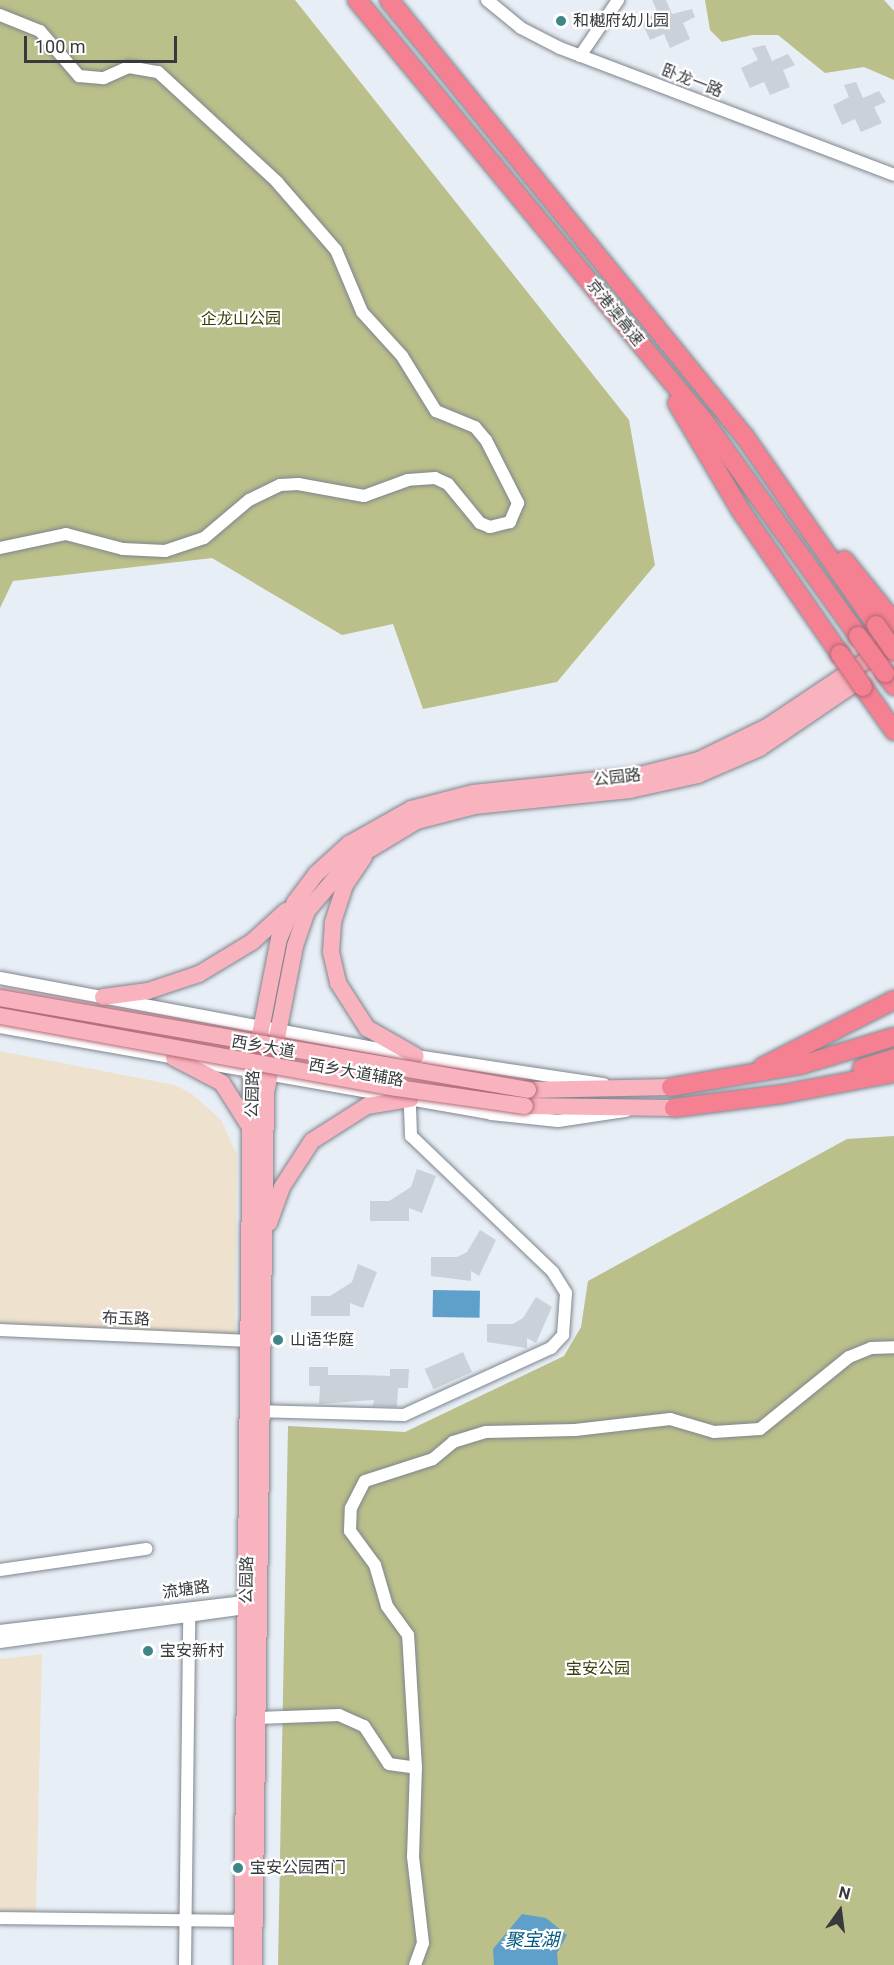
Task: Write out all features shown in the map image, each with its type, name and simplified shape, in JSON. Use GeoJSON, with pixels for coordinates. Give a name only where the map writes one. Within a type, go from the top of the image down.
{"type":"FeatureCollection","features":[{"type":"Feature","properties":{"kind":"highway","name":"京港澳高速"},"geometry":{"type":"LineString","coordinates":[[357,0],[705,422],[889,679]]}},
{"type":"Feature","properties":{"kind":"highway","name":"京港澳高速"},"geometry":{"type":"LineString","coordinates":[[389,0],[745,437],[786,496],[886,621],[894,653]]}},
{"type":"Feature","properties":{"kind":"highway"},"geometry":{"type":"LineString","coordinates":[[645,350],[741,511],[894,731]]}},
{"type":"Feature","properties":{"kind":"highway"},"geometry":{"type":"LineString","coordinates":[[744,1077],[894,1000]]}},
{"type":"Feature","properties":{"kind":"highway"},"geometry":{"type":"LineString","coordinates":[[671,1087],[744,1077],[894,1037]]}},
{"type":"Feature","properties":{"kind":"highway"},"geometry":{"type":"LineString","coordinates":[[783,1094],[894,1058]]}},
{"type":"Feature","properties":{"kind":"highway"},"geometry":{"type":"LineString","coordinates":[[674,1108],[783,1094],[894,1072]]}},
{"type":"Feature","properties":{"kind":"main road","name":"公园路"},"geometry":{"type":"LineString","coordinates":[[255,1411],[250,1341],[252,1137],[260,1073],[269,1028],[279,939],[295,902],[316,874],[348,844],[411,809],[472,793],[608,780],[678,767],[767,727],[894,642]]}},
{"type":"Feature","properties":{"kind":"main road","name":"公园路"},"geometry":{"type":"LineString","coordinates":[[269,1028],[307,910],[338,872],[375,844],[417,821],[459,808],[640,789],[716,769],[792,730],[894,653]]}},
{"type":"Feature","properties":{"kind":"main road"},"geometry":{"type":"LineString","coordinates":[[375,844],[340,897],[331,936],[334,967],[354,1014],[381,1039],[416,1056]]}},
{"type":"Feature","properties":{"kind":"main road"},"geometry":{"type":"LineString","coordinates":[[103,997],[156,990],[205,972],[252,942],[295,902]]}},
{"type":"Feature","properties":{"kind":"main road","name":"西乡大道"},"geometry":{"type":"LineString","coordinates":[[0,998],[526,1098]]}},
{"type":"Feature","properties":{"kind":"main road","name":"西乡大道"},"geometry":{"type":"LineString","coordinates":[[0,1016],[409,1090],[526,1098]]}},
{"type":"Feature","properties":{"kind":"main road"},"geometry":{"type":"LineString","coordinates":[[167,1056],[222,1083],[245,1115],[252,1137]]}},
{"type":"Feature","properties":{"kind":"main road","name":"公园路"},"geometry":{"type":"LineString","coordinates":[[242,1965],[255,1411],[264,1241],[260,1073]]}},
{"type":"Feature","properties":{"kind":"main road"},"geometry":{"type":"LineString","coordinates":[[526,1098],[671,1087]]}},
{"type":"Feature","properties":{"kind":"main road"},"geometry":{"type":"LineString","coordinates":[[526,1098],[636,1108],[674,1108]]}},
{"type":"Feature","properties":{"kind":"main road"},"geometry":{"type":"LineString","coordinates":[[264,1241],[282,1186],[312,1141],[367,1106],[410,1100]]}},
{"type":"Feature","properties":{"kind":"main road","name":"公园路"},"geometry":{"type":"LineString","coordinates":[[251,1604],[257,1718],[254,1965]]}},
{"type":"Feature","properties":{"kind":"street","name":"卧龙一路"},"geometry":{"type":"LineString","coordinates":[[487,0],[533,35],[580,56],[894,175]]}},
{"type":"Feature","properties":{"kind":"street"},"geometry":{"type":"LineString","coordinates":[[580,56],[618,0]]}},
{"type":"Feature","properties":{"kind":"street"},"geometry":{"type":"LineString","coordinates":[[0,15],[40,32],[68,69],[79,76],[104,78],[129,67],[158,72],[277,182],[336,250],[362,312],[402,356],[436,411],[475,427],[486,440],[518,503],[510,522],[490,527],[480,523],[448,484],[435,478],[408,480],[364,496],[280,485],[249,500],[204,538],[165,551],[123,549],[66,534],[0,548]]}},
{"type":"Feature","properties":{"kind":"street","name":"西乡大道辅路"},"geometry":{"type":"LineString","coordinates":[[0,978],[416,1056],[572,1076],[629,1089]]}},
{"type":"Feature","properties":{"kind":"street"},"geometry":{"type":"LineString","coordinates":[[160,1008],[175,1020],[178,1034],[167,1056]]}},
{"type":"Feature","properties":{"kind":"street","name":"西乡大道辅路"},"geometry":{"type":"LineString","coordinates":[[0,1027],[410,1100],[558,1120],[612,1116],[636,1108]]}},
{"type":"Feature","properties":{"kind":"street"},"geometry":{"type":"LineString","coordinates":[[359,1090],[346,1077],[347,1060],[360,1049],[374,1048]]}},
{"type":"Feature","properties":{"kind":"street"},"geometry":{"type":"LineString","coordinates":[[255,1411],[404,1415],[551,1348],[563,1335],[566,1293],[553,1272],[411,1137],[410,1100]]}},
{"type":"Feature","properties":{"kind":"street","name":"布玉路"},"geometry":{"type":"LineString","coordinates":[[0,1330],[250,1341]]}},
{"type":"Feature","properties":{"kind":"street"},"geometry":{"type":"LineString","coordinates":[[415,1965],[423,1943],[413,1857],[416,1768],[408,1635],[387,1606],[375,1565],[350,1531],[351,1508],[365,1481],[433,1459],[453,1442],[486,1432],[542,1432],[670,1419],[714,1432],[760,1429],[849,1357],[871,1348],[894,1347]]}},
{"type":"Feature","properties":{"kind":"street"},"geometry":{"type":"LineString","coordinates":[[0,1570],[146,1549]]}},
{"type":"Feature","properties":{"kind":"street","name":"流塘路"},"geometry":{"type":"LineString","coordinates":[[0,1642],[189,1617],[251,1604]]}},
{"type":"Feature","properties":{"kind":"street","name":"流塘路"},"geometry":{"type":"LineString","coordinates":[[0,1631],[251,1604]]}},
{"type":"Feature","properties":{"kind":"street"},"geometry":{"type":"LineString","coordinates":[[185,1965],[189,1617]]}},
{"type":"Feature","properties":{"kind":"street"},"geometry":{"type":"LineString","coordinates":[[257,1718],[339,1715],[364,1726],[389,1764],[416,1768]]}},
{"type":"Feature","properties":{"kind":"street"},"geometry":{"type":"LineString","coordinates":[[0,1918],[243,1921]]}},
{"type":"Feature","properties":{"kind":"shaded area"},"geometry":{"type":"Polygon","coordinates":[[[0,1051],[175,1085],[192,1094],[221,1120],[237,1155],[235,1334],[0,1324],[0,1051]]]}},
{"type":"Feature","properties":{"kind":"shaded area"},"geometry":{"type":"Polygon","coordinates":[[[42,1654],[36,1912],[0,1912],[0,1659],[42,1654]]]}},
{"type":"Feature","properties":{"kind":"green space","name":"企龙山公园"},"geometry":{"type":"Polygon","coordinates":[[[0,0],[295,0],[629,420],[655,565],[557,682],[423,709],[393,624],[342,635],[212,558],[13,581],[0,608],[0,0]]]}},
{"type":"Feature","properties":{"kind":"green space"},"geometry":{"type":"Polygon","coordinates":[[[705,0],[884,0],[894,11],[894,80],[864,67],[825,73],[778,35],[752,35],[722,42],[710,30],[705,0]]]}},
{"type":"Feature","properties":{"kind":"green space","name":"宝安公园"},"geometry":{"type":"Polygon","coordinates":[[[894,1136],[894,1965],[278,1965],[288,1426],[405,1432],[564,1356],[581,1327],[588,1281],[847,1139],[894,1136]]]}},
{"type":"Feature","properties":{"kind":"water"},"geometry":{"type":"Polygon","coordinates":[[[433,1290],[480,1291],[480,1318],[433,1317],[433,1290]]]}},
{"type":"Feature","properties":{"kind":"water","name":"聚宝湖"},"geometry":{"type":"Polygon","coordinates":[[[522,1914],[546,1918],[567,1935],[557,1953],[558,1965],[494,1965],[493,1949],[522,1914]]]}},
{"type":"Feature","properties":{"kind":"building"},"geometry":{"type":"Polygon","coordinates":[[[652,0],[666,0],[672,14],[692,9],[695,17],[683,23],[690,39],[670,48],[664,34],[650,40],[641,20],[658,13],[652,0]]]}},
{"type":"Feature","properties":{"kind":"building"},"geometry":{"type":"Polygon","coordinates":[[[765,45],[772,61],[788,54],[795,65],[783,70],[790,87],[770,95],[764,82],[750,88],[741,68],[758,60],[752,48],[765,45]]]}},
{"type":"Feature","properties":{"kind":"building"},"geometry":{"type":"Polygon","coordinates":[[[856,82],[863,98],[879,91],[886,102],[874,107],[882,123],[861,132],[855,119],[842,125],[833,105],[849,97],[844,85],[856,82]]]}},
{"type":"Feature","properties":{"kind":"building"},"geometry":{"type":"Polygon","coordinates":[[[417,1169],[436,1176],[422,1213],[409,1208],[409,1221],[370,1221],[370,1201],[389,1201],[411,1187],[417,1169]]]}},
{"type":"Feature","properties":{"kind":"building"},"geometry":{"type":"Polygon","coordinates":[[[480,1230],[496,1240],[479,1276],[471,1271],[471,1281],[431,1276],[431,1257],[457,1257],[467,1252],[480,1230]]]}},
{"type":"Feature","properties":{"kind":"building"},"geometry":{"type":"Polygon","coordinates":[[[358,1264],[377,1272],[363,1308],[350,1303],[350,1316],[311,1316],[311,1296],[330,1296],[352,1282],[358,1264]]]}},
{"type":"Feature","properties":{"kind":"building"},"geometry":{"type":"Polygon","coordinates":[[[536,1297],[552,1307],[536,1343],[527,1338],[527,1348],[487,1342],[487,1324],[513,1324],[523,1318],[536,1297]]]}},
{"type":"Feature","properties":{"kind":"building"},"geometry":{"type":"Polygon","coordinates":[[[463,1352],[472,1372],[434,1389],[425,1369],[463,1352]]]}},
{"type":"Feature","properties":{"kind":"building"},"geometry":{"type":"Polygon","coordinates":[[[309,1367],[328,1367],[328,1375],[390,1376],[390,1369],[409,1369],[408,1388],[398,1388],[397,1407],[373,1406],[374,1400],[319,1404],[320,1386],[309,1386],[309,1367]]]}},
{"type":"Feature","properties":{"kind":"place","name":"和樾府幼儿园"},"geometry":{"type":"Point","coordinates":[561,21]}},
{"type":"Feature","properties":{"kind":"place","name":"山语华庭"},"geometry":{"type":"Point","coordinates":[278,1340]}},
{"type":"Feature","properties":{"kind":"place","name":"宝安新村"},"geometry":{"type":"Point","coordinates":[148,1651]}},
{"type":"Feature","properties":{"kind":"place","name":"宝安公园西门"},"geometry":{"type":"Point","coordinates":[238,1868]}}]}
